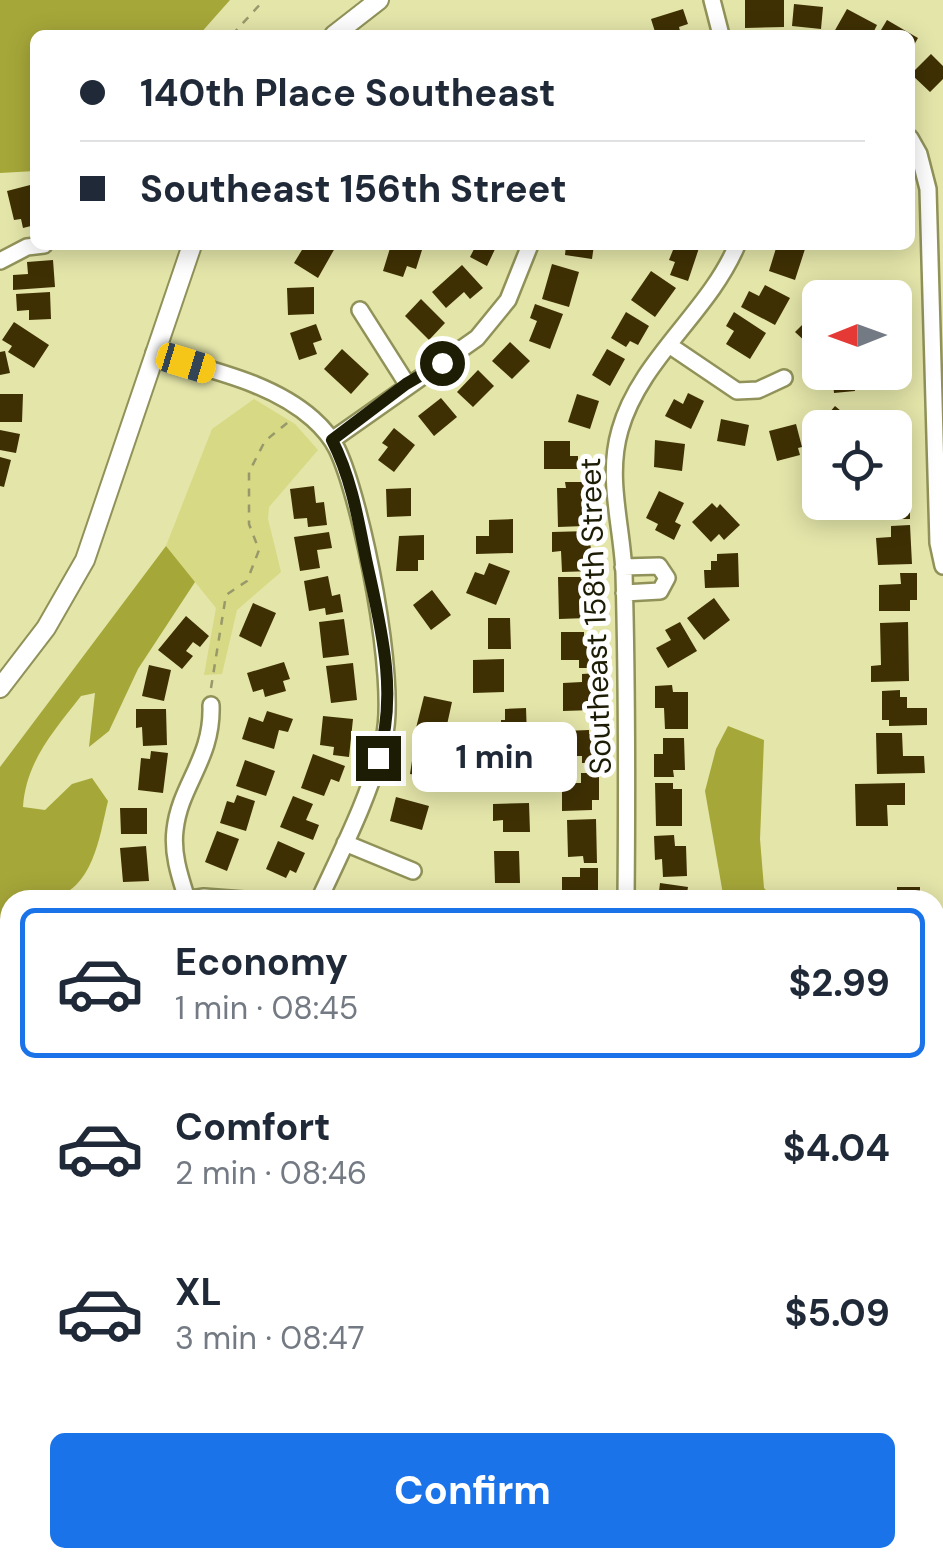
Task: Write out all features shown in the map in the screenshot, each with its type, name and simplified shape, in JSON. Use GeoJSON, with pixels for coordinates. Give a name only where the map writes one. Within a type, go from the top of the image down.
{"type":"FeatureCollection","features":[{"type":"Feature","properties":{"kind":"main road"},"geometry":{"type":"LineString","coordinates":[[340,30],[379,0]]}},
{"type":"Feature","properties":{"kind":"main road"},"geometry":{"type":"LineString","coordinates":[[0,688],[46,628],[85,560],[190,250]]}},
{"type":"Feature","properties":{"kind":"street"},"geometry":{"type":"LineString","coordinates":[[712,0],[720,30]]}},
{"type":"Feature","properties":{"kind":"street"},"geometry":{"type":"LineString","coordinates":[[915,150],[926,178],[930,213],[938,528],[943,566]]}},
{"type":"Feature","properties":{"kind":"street"},"geometry":{"type":"LineString","coordinates":[[0,261],[30,247]]}},
{"type":"Feature","properties":{"kind":"street"},"geometry":{"type":"LineString","coordinates":[[332,440],[406,384],[442,363],[490,324],[513,291],[528,250]]}},
{"type":"Feature","properties":{"kind":"street","name":"Southeast 158th Street"},"geometry":{"type":"LineString","coordinates":[[626,890],[624,593],[615,501],[616,447],[631,403],[669,345],[720,280],[735,250]]}},
{"type":"Feature","properties":{"kind":"street"},"geometry":{"type":"LineString","coordinates":[[360,310],[406,384]]}},
{"type":"Feature","properties":{"kind":"street"},"geometry":{"type":"LineString","coordinates":[[669,345],[737,391],[758,390],[784,378]]}},
{"type":"Feature","properties":{"kind":"street"},"geometry":{"type":"LineString","coordinates":[[154,352],[258,385],[302,410],[332,440],[352,493],[387,667],[385,736],[324,890]]}},
{"type":"Feature","properties":{"kind":"street"},"geometry":{"type":"LineString","coordinates":[[623,567],[658,566],[668,578],[660,592],[624,593]]}},
{"type":"Feature","properties":{"kind":"street"},"geometry":{"type":"LineString","coordinates":[[183,890],[174,830],[210,739],[210,705]]}},
{"type":"Feature","properties":{"kind":"street"},"geometry":{"type":"LineString","coordinates":[[345,843],[413,872]]}},
{"type":"Feature","properties":{"kind":"path"},"geometry":{"type":"LineString","coordinates":[[237,30],[264,0]]}},
{"type":"Feature","properties":{"kind":"path"},"geometry":{"type":"LineString","coordinates":[[210,705],[226,595],[248,581],[258,550],[250,524],[249,472],[265,442],[302,410]]}},
{"type":"Feature","properties":{"kind":"green space"},"geometry":{"type":"Polygon","coordinates":[[[254,399],[295,424],[318,450],[269,507],[268,519],[281,572],[237,610],[222,674],[204,675],[216,608],[166,546],[212,429],[254,399]]]}},
{"type":"Feature","properties":{"kind":"shaded area"},"geometry":{"type":"Polygon","coordinates":[[[0,0],[230,0],[203,30],[30,30],[30,171],[0,173],[0,0]]]}},
{"type":"Feature","properties":{"kind":"shaded area"},"geometry":{"type":"Polygon","coordinates":[[[166,546],[195,582],[138,669],[109,731],[89,747],[95,693],[81,696],[43,747],[25,790],[23,807],[45,810],[72,784],[92,778],[108,801],[92,860],[70,890],[0,890],[0,767],[166,546]]]}},
{"type":"Feature","properties":{"kind":"shaded area"},"geometry":{"type":"Polygon","coordinates":[[[728,726],[764,740],[760,839],[766,890],[722,890],[705,791],[716,749],[728,726]]]}},
{"type":"Feature","properties":{"kind":"building"},"geometry":{"type":"Polygon","coordinates":[[[745,0],[784,0],[784,27],[745,28],[745,0]]]}},
{"type":"Feature","properties":{"kind":"building"},"geometry":{"type":"Polygon","coordinates":[[[794,4],[823,7],[821,29],[792,26],[794,4]]]}},
{"type":"Feature","properties":{"kind":"building"},"geometry":{"type":"Polygon","coordinates":[[[683,9],[688,24],[680,30],[654,30],[651,19],[683,9]]]}},
{"type":"Feature","properties":{"kind":"building"},"geometry":{"type":"Polygon","coordinates":[[[847,9],[877,25],[874,30],[835,30],[847,9]]]}},
{"type":"Feature","properties":{"kind":"building"},"geometry":{"type":"Polygon","coordinates":[[[887,20],[904,30],[881,30],[887,20]]]}},
{"type":"Feature","properties":{"kind":"building"},"geometry":{"type":"Polygon","coordinates":[[[931,54],[943,66],[943,79],[930,92],[915,78],[915,70],[931,54]]]}},
{"type":"Feature","properties":{"kind":"building"},"geometry":{"type":"Polygon","coordinates":[[[30,185],[30,226],[23,228],[21,219],[14,220],[7,191],[30,185]]]}},
{"type":"Feature","properties":{"kind":"building"},"geometry":{"type":"Polygon","coordinates":[[[302,250],[334,250],[318,278],[294,263],[302,250]]]}},
{"type":"Feature","properties":{"kind":"building"},"geometry":{"type":"Polygon","coordinates":[[[389,250],[422,250],[416,269],[407,266],[403,277],[383,271],[389,250]]]}},
{"type":"Feature","properties":{"kind":"building"},"geometry":{"type":"Polygon","coordinates":[[[474,250],[495,250],[487,266],[470,257],[474,250]]]}},
{"type":"Feature","properties":{"kind":"building"},"geometry":{"type":"Polygon","coordinates":[[[566,250],[593,250],[592,259],[565,255],[566,250]]]}},
{"type":"Feature","properties":{"kind":"building"},"geometry":{"type":"Polygon","coordinates":[[[673,250],[698,250],[688,281],[670,275],[675,262],[669,260],[673,250]]]}},
{"type":"Feature","properties":{"kind":"building"},"geometry":{"type":"Polygon","coordinates":[[[775,250],[805,250],[795,280],[769,271],[775,250]]]}},
{"type":"Feature","properties":{"kind":"building"},"geometry":{"type":"Polygon","coordinates":[[[53,260],[55,287],[13,290],[13,275],[28,274],[27,262],[53,260]]]}},
{"type":"Feature","properties":{"kind":"building"},"geometry":{"type":"Polygon","coordinates":[[[552,264],[579,272],[569,307],[542,299],[552,264]]]}},
{"type":"Feature","properties":{"kind":"building"},"geometry":{"type":"Polygon","coordinates":[[[462,265],[483,288],[470,299],[464,292],[446,308],[432,292],[462,265]]]}},
{"type":"Feature","properties":{"kind":"building"},"geometry":{"type":"Polygon","coordinates":[[[651,271],[676,288],[655,317],[631,300],[651,271]]]}},
{"type":"Feature","properties":{"kind":"building"},"geometry":{"type":"Polygon","coordinates":[[[765,285],[790,298],[775,325],[741,307],[749,291],[759,296],[765,285]]]}},
{"type":"Feature","properties":{"kind":"building"},"geometry":{"type":"Polygon","coordinates":[[[314,287],[314,314],[288,315],[287,288],[314,287]]]}},
{"type":"Feature","properties":{"kind":"building"},"geometry":{"type":"Polygon","coordinates":[[[50,292],[51,319],[29,320],[29,310],[17,311],[16,294],[50,292]]]}},
{"type":"Feature","properties":{"kind":"building"},"geometry":{"type":"Polygon","coordinates":[[[421,299],[445,323],[429,340],[405,316],[421,299]]]}},
{"type":"Feature","properties":{"kind":"building"},"geometry":{"type":"Polygon","coordinates":[[[535,304],[563,314],[550,349],[529,341],[537,321],[530,318],[535,304]]]}},
{"type":"Feature","properties":{"kind":"building"},"geometry":{"type":"Polygon","coordinates":[[[626,312],[649,326],[638,345],[630,341],[626,347],[611,338],[626,312]]]}},
{"type":"Feature","properties":{"kind":"building"},"geometry":{"type":"Polygon","coordinates":[[[734,312],[766,333],[750,359],[726,344],[734,331],[726,326],[734,312]]]}},
{"type":"Feature","properties":{"kind":"building"},"geometry":{"type":"Polygon","coordinates":[[[14,322],[49,345],[34,368],[8,352],[12,346],[2,340],[14,322]]]}},
{"type":"Feature","properties":{"kind":"building"},"geometry":{"type":"Polygon","coordinates":[[[316,324],[322,340],[313,343],[317,354],[299,360],[290,333],[316,324]]]}},
{"type":"Feature","properties":{"kind":"building"},"geometry":{"type":"Polygon","coordinates":[[[510,342],[530,361],[512,379],[492,361],[510,342]]]}},
{"type":"Feature","properties":{"kind":"building"},"geometry":{"type":"Polygon","coordinates":[[[342,349],[369,374],[351,394],[324,369],[342,349]]]}},
{"type":"Feature","properties":{"kind":"building"},"geometry":{"type":"Polygon","coordinates":[[[607,349],[625,359],[610,386],[592,375],[607,349]]]}},
{"type":"Feature","properties":{"kind":"building"},"geometry":{"type":"Polygon","coordinates":[[[5,351],[10,373],[0,375],[0,352],[5,351]]]}},
{"type":"Feature","properties":{"kind":"building"},"geometry":{"type":"Polygon","coordinates":[[[478,370],[494,386],[473,407],[457,392],[478,370]]]}},
{"type":"Feature","properties":{"kind":"building"},"geometry":{"type":"Polygon","coordinates":[[[688,393],[704,401],[691,429],[665,416],[674,399],[683,404],[688,393]]]}},
{"type":"Feature","properties":{"kind":"building"},"geometry":{"type":"Polygon","coordinates":[[[0,394],[23,394],[22,422],[0,422],[0,394]]]}},
{"type":"Feature","properties":{"kind":"building"},"geometry":{"type":"Polygon","coordinates":[[[577,394],[599,401],[590,429],[568,422],[577,394]]]}},
{"type":"Feature","properties":{"kind":"building"},"geometry":{"type":"Polygon","coordinates":[[[441,398],[457,417],[434,436],[418,416],[441,398]]]}},
{"type":"Feature","properties":{"kind":"building"},"geometry":{"type":"Polygon","coordinates":[[[721,419],[749,425],[745,446],[717,441],[721,419]]]}},
{"type":"Feature","properties":{"kind":"building"},"geometry":{"type":"Polygon","coordinates":[[[796,424],[802,447],[798,448],[800,455],[777,461],[769,431],[796,424]]]}},
{"type":"Feature","properties":{"kind":"building"},"geometry":{"type":"Polygon","coordinates":[[[394,428],[415,445],[394,472],[378,460],[388,447],[382,443],[394,428]]]}},
{"type":"Feature","properties":{"kind":"building"},"geometry":{"type":"Polygon","coordinates":[[[0,430],[20,434],[16,453],[0,450],[0,430]]]}},
{"type":"Feature","properties":{"kind":"building"},"geometry":{"type":"Polygon","coordinates":[[[655,440],[685,444],[682,471],[654,467],[655,440]]]}},
{"type":"Feature","properties":{"kind":"building"},"geometry":{"type":"Polygon","coordinates":[[[544,441],[570,441],[570,456],[578,456],[578,469],[544,469],[544,441]]]}},
{"type":"Feature","properties":{"kind":"building"},"geometry":{"type":"Polygon","coordinates":[[[0,457],[11,460],[4,487],[0,486],[0,457]]]}},
{"type":"Feature","properties":{"kind":"building"},"geometry":{"type":"Polygon","coordinates":[[[565,482],[584,482],[585,526],[558,527],[557,488],[566,488],[565,482]]]}},
{"type":"Feature","properties":{"kind":"building"},"geometry":{"type":"Polygon","coordinates":[[[314,486],[316,503],[324,502],[327,525],[308,527],[307,518],[294,519],[290,489],[314,486]]]}},
{"type":"Feature","properties":{"kind":"building"},"geometry":{"type":"Polygon","coordinates":[[[411,488],[411,516],[387,517],[386,489],[411,488]]]}},
{"type":"Feature","properties":{"kind":"building"},"geometry":{"type":"Polygon","coordinates":[[[659,491],[684,503],[675,522],[681,525],[674,540],[655,530],[658,524],[646,518],[659,491]]]}},
{"type":"Feature","properties":{"kind":"building"},"geometry":{"type":"Polygon","coordinates":[[[712,503],[717,508],[720,504],[740,525],[724,540],[719,534],[711,542],[692,522],[712,503]]]}},
{"type":"Feature","properties":{"kind":"building"},"geometry":{"type":"Polygon","coordinates":[[[513,519],[513,553],[476,554],[476,536],[489,536],[489,520],[513,519]]]}},
{"type":"Feature","properties":{"kind":"building"},"geometry":{"type":"Polygon","coordinates":[[[910,525],[912,564],[878,565],[876,538],[891,537],[891,526],[910,525]]]}},
{"type":"Feature","properties":{"kind":"building"},"geometry":{"type":"Polygon","coordinates":[[[589,531],[593,571],[562,572],[561,551],[552,552],[552,532],[589,531]]]}},
{"type":"Feature","properties":{"kind":"building"},"geometry":{"type":"Polygon","coordinates":[[[329,532],[332,548],[317,550],[320,568],[300,571],[294,537],[329,532]]]}},
{"type":"Feature","properties":{"kind":"building"},"geometry":{"type":"Polygon","coordinates":[[[424,535],[424,560],[418,560],[418,571],[396,571],[399,536],[424,535]]]}},
{"type":"Feature","properties":{"kind":"building"},"geometry":{"type":"Polygon","coordinates":[[[738,553],[739,587],[705,588],[704,570],[711,570],[711,561],[717,561],[717,554],[738,553]]]}},
{"type":"Feature","properties":{"kind":"building"},"geometry":{"type":"Polygon","coordinates":[[[489,563],[510,571],[496,605],[466,593],[475,572],[484,575],[489,563]]]}},
{"type":"Feature","properties":{"kind":"building"},"geometry":{"type":"Polygon","coordinates":[[[900,573],[917,573],[917,600],[910,600],[910,611],[879,611],[879,585],[901,584],[900,573]]]}},
{"type":"Feature","properties":{"kind":"building"},"geometry":{"type":"Polygon","coordinates":[[[328,576],[332,596],[340,594],[343,612],[326,615],[325,608],[309,611],[304,581],[328,576]]]}},
{"type":"Feature","properties":{"kind":"building"},"geometry":{"type":"Polygon","coordinates":[[[558,577],[595,577],[595,600],[588,600],[588,618],[559,619],[558,577]]]}},
{"type":"Feature","properties":{"kind":"building"},"geometry":{"type":"Polygon","coordinates":[[[432,590],[451,615],[431,630],[413,605],[432,590]]]}},
{"type":"Feature","properties":{"kind":"building"},"geometry":{"type":"Polygon","coordinates":[[[714,598],[730,620],[704,640],[687,618],[714,598]]]}},
{"type":"Feature","properties":{"kind":"building"},"geometry":{"type":"Polygon","coordinates":[[[253,603],[276,613],[261,647],[239,636],[253,603]]]}},
{"type":"Feature","properties":{"kind":"building"},"geometry":{"type":"Polygon","coordinates":[[[186,616],[209,636],[200,647],[193,642],[186,651],[193,656],[182,669],[158,650],[186,616]]]}},
{"type":"Feature","properties":{"kind":"building"},"geometry":{"type":"Polygon","coordinates":[[[488,618],[510,618],[511,649],[488,649],[488,618]]]}},
{"type":"Feature","properties":{"kind":"building"},"geometry":{"type":"Polygon","coordinates":[[[344,619],[349,655],[323,658],[319,622],[344,619]]]}},
{"type":"Feature","properties":{"kind":"building"},"geometry":{"type":"Polygon","coordinates":[[[680,622],[697,651],[668,668],[656,648],[671,640],[665,630],[680,622]]]}},
{"type":"Feature","properties":{"kind":"building"},"geometry":{"type":"Polygon","coordinates":[[[908,622],[909,681],[871,682],[871,666],[881,665],[880,623],[908,622]]]}},
{"type":"Feature","properties":{"kind":"building"},"geometry":{"type":"Polygon","coordinates":[[[561,632],[584,632],[584,642],[599,641],[599,668],[579,668],[579,660],[561,660],[561,632]]]}},
{"type":"Feature","properties":{"kind":"building"},"geometry":{"type":"Polygon","coordinates":[[[504,659],[504,692],[473,693],[473,660],[504,659]]]}},
{"type":"Feature","properties":{"kind":"building"},"geometry":{"type":"Polygon","coordinates":[[[284,662],[290,679],[283,681],[286,691],[265,697],[263,689],[253,692],[247,673],[284,662]]]}},
{"type":"Feature","properties":{"kind":"building"},"geometry":{"type":"Polygon","coordinates":[[[353,663],[357,700],[331,703],[326,666],[353,663]]]}},
{"type":"Feature","properties":{"kind":"building"},"geometry":{"type":"Polygon","coordinates":[[[149,665],[171,670],[164,701],[142,696],[149,665]]]}},
{"type":"Feature","properties":{"kind":"building"},"geometry":{"type":"Polygon","coordinates":[[[599,673],[600,699],[593,699],[593,710],[563,711],[563,683],[582,682],[582,674],[599,673]]]}},
{"type":"Feature","properties":{"kind":"building"},"geometry":{"type":"Polygon","coordinates":[[[672,685],[673,692],[688,692],[688,729],[665,729],[664,708],[655,708],[655,686],[672,685]]]}},
{"type":"Feature","properties":{"kind":"building"},"geometry":{"type":"Polygon","coordinates":[[[900,690],[900,697],[907,697],[907,708],[927,708],[927,725],[889,726],[889,720],[882,720],[882,691],[900,690]]]}},
{"type":"Feature","properties":{"kind":"building"},"geometry":{"type":"Polygon","coordinates":[[[424,696],[452,702],[443,743],[414,736],[424,696]]]}},
{"type":"Feature","properties":{"kind":"building"},"geometry":{"type":"Polygon","coordinates":[[[526,708],[527,736],[501,737],[505,709],[526,708]]]}},
{"type":"Feature","properties":{"kind":"building"},"geometry":{"type":"Polygon","coordinates":[[[136,709],[166,709],[167,745],[143,746],[142,727],[136,728],[136,709]]]}},
{"type":"Feature","properties":{"kind":"building"},"geometry":{"type":"Polygon","coordinates":[[[267,711],[293,719],[288,732],[279,730],[274,749],[242,739],[249,717],[263,722],[267,711]]]}},
{"type":"Feature","properties":{"kind":"building"},"geometry":{"type":"Polygon","coordinates":[[[323,716],[353,719],[349,757],[333,755],[334,747],[320,745],[323,716]]]}},
{"type":"Feature","properties":{"kind":"building"},"geometry":{"type":"Polygon","coordinates":[[[589,730],[589,734],[599,734],[599,763],[582,763],[582,756],[563,756],[563,731],[589,730]]]}},
{"type":"Feature","properties":{"kind":"building"},"geometry":{"type":"Polygon","coordinates":[[[876,733],[902,733],[903,756],[924,756],[925,773],[877,774],[876,733]]]}},
{"type":"Feature","properties":{"kind":"building"},"geometry":{"type":"Polygon","coordinates":[[[663,738],[684,738],[685,770],[673,770],[674,777],[654,777],[654,754],[663,754],[663,738]]]}},
{"type":"Feature","properties":{"kind":"building"},"geometry":{"type":"Polygon","coordinates":[[[414,748],[440,752],[435,778],[410,774],[414,748]]]}},
{"type":"Feature","properties":{"kind":"building"},"geometry":{"type":"Polygon","coordinates":[[[151,751],[168,753],[163,793],[138,790],[141,758],[150,759],[151,751]]]}},
{"type":"Feature","properties":{"kind":"building"},"geometry":{"type":"Polygon","coordinates":[[[313,754],[345,766],[339,782],[331,779],[324,796],[301,788],[313,754]]]}},
{"type":"Feature","properties":{"kind":"building"},"geometry":{"type":"Polygon","coordinates":[[[517,755],[517,777],[510,778],[511,785],[491,785],[490,756],[517,755]]]}},
{"type":"Feature","properties":{"kind":"building"},"geometry":{"type":"Polygon","coordinates":[[[245,760],[275,771],[266,796],[236,786],[245,760]]]}},
{"type":"Feature","properties":{"kind":"building"},"geometry":{"type":"Polygon","coordinates":[[[581,773],[599,773],[599,800],[592,800],[592,810],[562,811],[562,783],[581,783],[581,773]]]}},
{"type":"Feature","properties":{"kind":"building"},"geometry":{"type":"Polygon","coordinates":[[[655,783],[673,783],[673,789],[682,789],[682,826],[656,826],[655,783]]]}},
{"type":"Feature","properties":{"kind":"building"},"geometry":{"type":"Polygon","coordinates":[[[905,783],[905,805],[887,805],[888,826],[856,826],[855,784],[905,783]]]}},
{"type":"Feature","properties":{"kind":"building"},"geometry":{"type":"Polygon","coordinates":[[[237,795],[255,801],[246,831],[220,823],[227,801],[234,803],[237,795]]]}},
{"type":"Feature","properties":{"kind":"building"},"geometry":{"type":"Polygon","coordinates":[[[293,796],[313,804],[306,820],[319,825],[313,840],[280,827],[293,796]]]}},
{"type":"Feature","properties":{"kind":"building"},"geometry":{"type":"Polygon","coordinates":[[[396,797],[429,806],[422,830],[390,821],[396,797]]]}},
{"type":"Feature","properties":{"kind":"building"},"geometry":{"type":"Polygon","coordinates":[[[529,803],[530,832],[503,832],[503,820],[493,821],[493,804],[529,803]]]}},
{"type":"Feature","properties":{"kind":"building"},"geometry":{"type":"Polygon","coordinates":[[[120,808],[147,808],[147,834],[121,834],[120,808]]]}},
{"type":"Feature","properties":{"kind":"building"},"geometry":{"type":"Polygon","coordinates":[[[596,819],[597,863],[584,863],[583,856],[568,857],[567,820],[596,819]]]}},
{"type":"Feature","properties":{"kind":"building"},"geometry":{"type":"Polygon","coordinates":[[[217,831],[239,839],[227,871],[205,862],[217,831]]]}},
{"type":"Feature","properties":{"kind":"building"},"geometry":{"type":"Polygon","coordinates":[[[674,835],[675,846],[686,846],[687,876],[663,877],[662,859],[655,860],[654,836],[674,835]]]}},
{"type":"Feature","properties":{"kind":"building"},"geometry":{"type":"Polygon","coordinates":[[[278,841],[305,853],[296,873],[290,870],[286,878],[266,869],[278,841]]]}},
{"type":"Feature","properties":{"kind":"building"},"geometry":{"type":"Polygon","coordinates":[[[146,846],[149,881],[123,882],[120,848],[146,846]]]}},
{"type":"Feature","properties":{"kind":"building"},"geometry":{"type":"Polygon","coordinates":[[[494,851],[519,851],[520,883],[495,883],[494,851]]]}},
{"type":"Feature","properties":{"kind":"building"},"geometry":{"type":"Polygon","coordinates":[[[580,868],[598,868],[598,890],[562,890],[562,877],[580,877],[580,868]]]}},
{"type":"Feature","properties":{"kind":"building"},"geometry":{"type":"Polygon","coordinates":[[[660,883],[688,887],[688,890],[659,890],[660,883]]]}},
{"type":"Feature","properties":{"kind":"building"},"geometry":{"type":"Polygon","coordinates":[[[897,887],[920,887],[920,890],[897,887]]]}},
{"type":"Feature","properties":{"kind":"route"},"geometry":{"type":"LineString","coordinates":[[378,758],[385,736],[387,667],[352,493],[332,440],[406,384],[442,363]]}}]}
